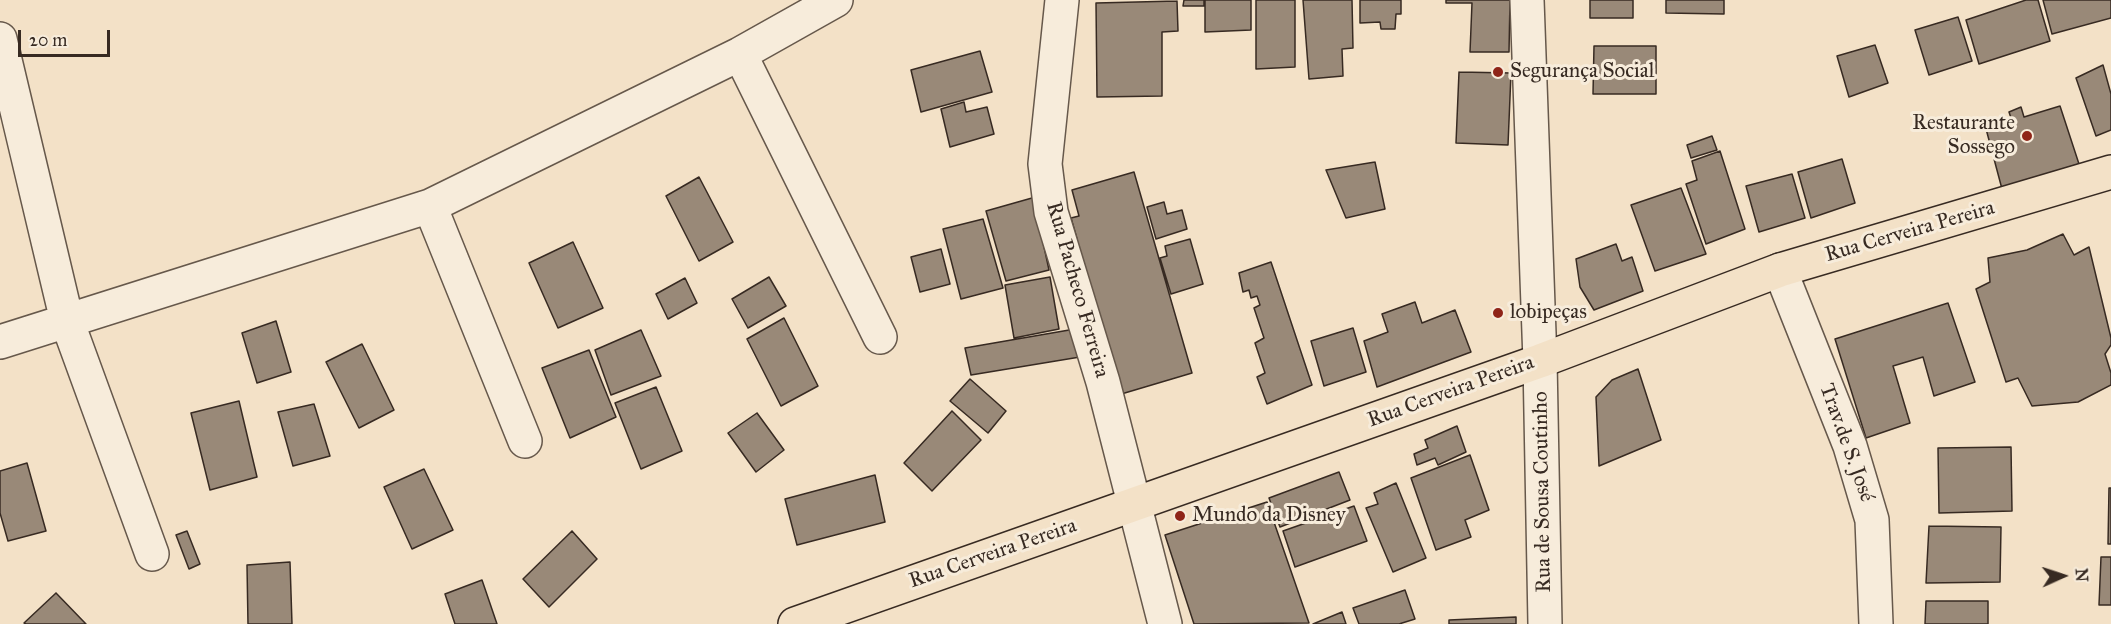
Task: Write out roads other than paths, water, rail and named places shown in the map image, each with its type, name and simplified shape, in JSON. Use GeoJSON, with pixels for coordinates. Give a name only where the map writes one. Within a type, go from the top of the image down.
{"type":"FeatureCollection","features":[{"type":"Feature","properties":{"kind":"main road","name":"Rua Cerveira Pereira"},"geometry":{"type":"LineString","coordinates":[[795,624],[1540,361],[1780,270],[2111,172]]}},
{"type":"Feature","properties":{"kind":"street"},"geometry":{"type":"LineString","coordinates":[[0,342],[430,206],[740,54],[836,0]]}},
{"type":"Feature","properties":{"kind":"street","name":"Rua Pacheco Ferreira"},"geometry":{"type":"LineString","coordinates":[[1062,0],[1045,164],[1051,212],[1103,382],[1166,624]]}},
{"type":"Feature","properties":{"kind":"street","name":"Rua de Sousa Coutinho"},"geometry":{"type":"LineString","coordinates":[[1527,0],[1540,361],[1545,624]]}},
{"type":"Feature","properties":{"kind":"street"},"geometry":{"type":"LineString","coordinates":[[0,39],[67,321],[152,554]]}},
{"type":"Feature","properties":{"kind":"street"},"geometry":{"type":"LineString","coordinates":[[740,54],[880,337]]}},
{"type":"Feature","properties":{"kind":"street"},"geometry":{"type":"LineString","coordinates":[[430,206],[525,441]]}},
{"type":"Feature","properties":{"kind":"street","name":"Trav.de S. José"},"geometry":{"type":"LineString","coordinates":[[1780,270],[1850,446],[1872,520],[1876,624]]}},
{"type":"Feature","properties":{"kind":"place","name":"Segurança Social"},"geometry":{"type":"Point","coordinates":[1498,72]}},
{"type":"Feature","properties":{"kind":"place","name":"Restaurante Sossego"},"geometry":{"type":"Point","coordinates":[2027,136]}},
{"type":"Feature","properties":{"kind":"place","name":"lobipeças"},"geometry":{"type":"Point","coordinates":[1498,313]}},
{"type":"Feature","properties":{"kind":"place","name":"Mundo da Disney"},"geometry":{"type":"Point","coordinates":[1180,516]}}]}
